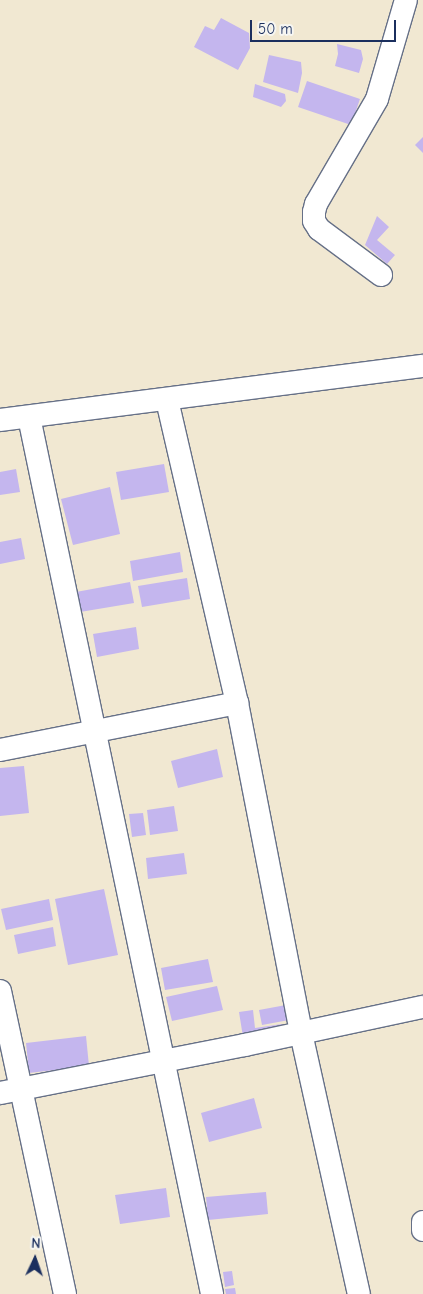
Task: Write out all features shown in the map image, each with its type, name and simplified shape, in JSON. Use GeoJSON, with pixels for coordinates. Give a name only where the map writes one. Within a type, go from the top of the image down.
{"type":"FeatureCollection","features":[{"type":"Feature","properties":{"kind":"street"},"geometry":{"type":"LineString","coordinates":[[381,275],[319,229],[314,221],[314,212],[316,204],[377,99],[406,0]]}},
{"type":"Feature","properties":{"kind":"street"},"geometry":{"type":"LineString","coordinates":[[0,420],[423,366]]}},
{"type":"Feature","properties":{"kind":"street"},"geometry":{"type":"LineString","coordinates":[[167,400],[237,704],[301,1034],[359,1294]]}},
{"type":"Feature","properties":{"kind":"street"},"geometry":{"type":"LineString","coordinates":[[29,417],[93,732],[212,1294]]}},
{"type":"Feature","properties":{"kind":"street"},"geometry":{"type":"LineString","coordinates":[[0,750],[237,704]]}},
{"type":"Feature","properties":{"kind":"street"},"geometry":{"type":"LineString","coordinates":[[0,991],[10,1091],[65,1294]]}},
{"type":"Feature","properties":{"kind":"street"},"geometry":{"type":"LineString","coordinates":[[10,1091],[301,1034],[423,1007]]}},
{"type":"Feature","properties":{"kind":"street"},"geometry":{"type":"LineString","coordinates":[[423,1222],[423,1230]]}},
{"type":"Feature","properties":{"kind":"building"},"geometry":{"type":"Polygon","coordinates":[[[221,18],[249,33],[250,48],[238,70],[194,47],[205,26],[214,30],[221,18]]]}},
{"type":"Feature","properties":{"kind":"building"},"geometry":{"type":"Polygon","coordinates":[[[337,44],[361,50],[363,59],[359,73],[335,66],[338,54],[337,44]]]}},
{"type":"Feature","properties":{"kind":"building"},"geometry":{"type":"Polygon","coordinates":[[[269,55],[301,62],[302,73],[298,93],[263,82],[269,55]]]}},
{"type":"Feature","properties":{"kind":"building"},"geometry":{"type":"Polygon","coordinates":[[[307,81],[360,99],[351,125],[298,107],[307,81]]]}},
{"type":"Feature","properties":{"kind":"building"},"geometry":{"type":"Polygon","coordinates":[[[255,84],[285,94],[286,101],[281,107],[253,97],[255,84]]]}},
{"type":"Feature","properties":{"kind":"building"},"geometry":{"type":"Polygon","coordinates":[[[423,137],[423,153],[415,145],[423,137]]]}},
{"type":"Feature","properties":{"kind":"building"},"geometry":{"type":"Polygon","coordinates":[[[377,216],[389,227],[377,240],[395,255],[387,264],[365,245],[377,216]]]}},
{"type":"Feature","properties":{"kind":"building"},"geometry":{"type":"Polygon","coordinates":[[[164,464],[169,492],[121,500],[116,472],[164,464]]]}},
{"type":"Feature","properties":{"kind":"building"},"geometry":{"type":"Polygon","coordinates":[[[16,469],[20,492],[0,495],[0,472],[16,469]]]}},
{"type":"Feature","properties":{"kind":"building"},"geometry":{"type":"Polygon","coordinates":[[[110,487],[120,534],[73,545],[61,499],[110,487]]]}},
{"type":"Feature","properties":{"kind":"building"},"geometry":{"type":"Polygon","coordinates":[[[21,538],[25,559],[0,564],[0,542],[21,538]]]}},
{"type":"Feature","properties":{"kind":"building"},"geometry":{"type":"Polygon","coordinates":[[[180,552],[183,572],[133,581],[130,561],[180,552]]]}},
{"type":"Feature","properties":{"kind":"building"},"geometry":{"type":"Polygon","coordinates":[[[187,578],[190,599],[142,607],[138,586],[187,578]]]}},
{"type":"Feature","properties":{"kind":"building"},"geometry":{"type":"Polygon","coordinates":[[[130,582],[134,603],[80,612],[76,592],[130,582]]]}},
{"type":"Feature","properties":{"kind":"building"},"geometry":{"type":"Polygon","coordinates":[[[136,627],[139,649],[97,657],[93,634],[136,627]]]}},
{"type":"Feature","properties":{"kind":"building"},"geometry":{"type":"Polygon","coordinates":[[[217,749],[223,777],[178,788],[171,761],[217,749]]]}},
{"type":"Feature","properties":{"kind":"building"},"geometry":{"type":"Polygon","coordinates":[[[24,766],[29,813],[0,816],[0,768],[24,766]]]}},
{"type":"Feature","properties":{"kind":"building"},"geometry":{"type":"Polygon","coordinates":[[[174,806],[178,831],[150,835],[147,810],[174,806]]]}},
{"type":"Feature","properties":{"kind":"building"},"geometry":{"type":"Polygon","coordinates":[[[143,813],[146,835],[132,837],[129,814],[143,813]]]}},
{"type":"Feature","properties":{"kind":"building"},"geometry":{"type":"Polygon","coordinates":[[[184,853],[187,874],[148,879],[146,858],[184,853]]]}},
{"type":"Feature","properties":{"kind":"building"},"geometry":{"type":"Polygon","coordinates":[[[104,889],[118,955],[68,965],[55,899],[104,889]]]}},
{"type":"Feature","properties":{"kind":"building"},"geometry":{"type":"Polygon","coordinates":[[[49,899],[53,920],[6,930],[1,909],[49,899]]]}},
{"type":"Feature","properties":{"kind":"building"},"geometry":{"type":"Polygon","coordinates":[[[53,927],[56,946],[18,954],[14,935],[53,927]]]}},
{"type":"Feature","properties":{"kind":"building"},"geometry":{"type":"Polygon","coordinates":[[[208,959],[213,982],[165,990],[161,968],[208,959]]]}},
{"type":"Feature","properties":{"kind":"building"},"geometry":{"type":"Polygon","coordinates":[[[217,986],[223,1010],[172,1021],[166,997],[217,986]]]}},
{"type":"Feature","properties":{"kind":"building"},"geometry":{"type":"Polygon","coordinates":[[[286,1005],[289,1020],[262,1025],[259,1010],[286,1005]]]}},
{"type":"Feature","properties":{"kind":"building"},"geometry":{"type":"Polygon","coordinates":[[[253,1010],[255,1028],[282,1024],[283,1031],[243,1037],[239,1012],[253,1010]]]}},
{"type":"Feature","properties":{"kind":"building"},"geometry":{"type":"Polygon","coordinates":[[[86,1036],[89,1066],[29,1073],[26,1043],[86,1036]]]}},
{"type":"Feature","properties":{"kind":"building"},"geometry":{"type":"Polygon","coordinates":[[[254,1098],[262,1128],[209,1142],[201,1113],[254,1098]]]}},
{"type":"Feature","properties":{"kind":"building"},"geometry":{"type":"Polygon","coordinates":[[[166,1188],[170,1217],[120,1224],[115,1195],[166,1188]]]}},
{"type":"Feature","properties":{"kind":"building"},"geometry":{"type":"Polygon","coordinates":[[[266,1192],[268,1214],[208,1220],[206,1197],[266,1192]]]}},
{"type":"Feature","properties":{"kind":"building"},"geometry":{"type":"Polygon","coordinates":[[[232,1271],[234,1285],[225,1287],[223,1272],[232,1271]]]}},
{"type":"Feature","properties":{"kind":"building"},"geometry":{"type":"Polygon","coordinates":[[[235,1288],[236,1294],[226,1294],[225,1289],[235,1288]]]}}]}
